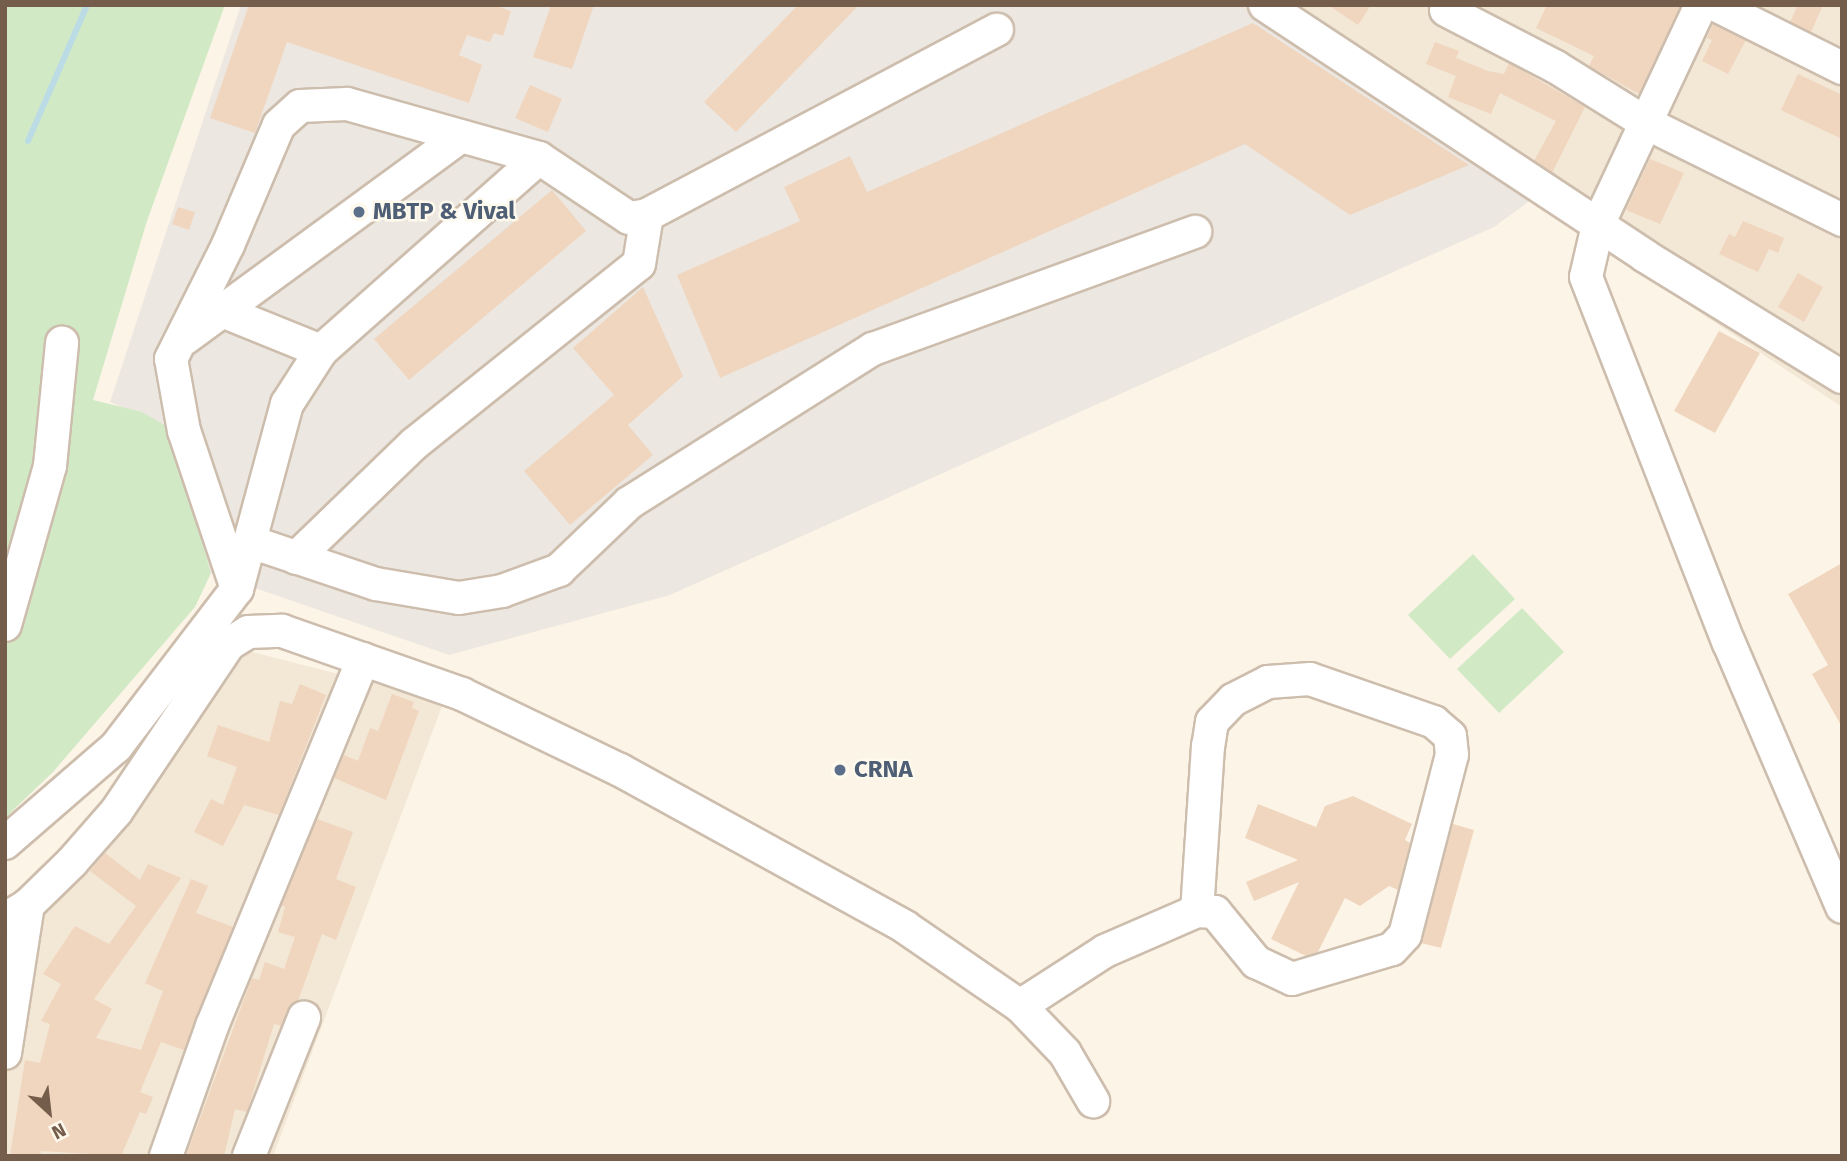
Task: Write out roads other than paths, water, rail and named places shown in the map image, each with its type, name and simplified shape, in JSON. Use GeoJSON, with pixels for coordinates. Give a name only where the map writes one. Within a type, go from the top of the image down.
{"type":"FeatureCollection","features":[{"type":"Feature","properties":{"kind":"street"},"geometry":{"type":"LineString","coordinates":[[1265,5],[1598,225],[1842,377]]}},
{"type":"Feature","properties":{"kind":"street"},"geometry":{"type":"LineString","coordinates":[[1702,5],[1598,225],[1586,277],[1729,643],[1842,906]]}},
{"type":"Feature","properties":{"kind":"street"},"geometry":{"type":"LineString","coordinates":[[1716,5],[1842,68]]}},
{"type":"Feature","properties":{"kind":"street"},"geometry":{"type":"LineString","coordinates":[[1446,10],[1556,67],[1646,123],[1842,220]]}},
{"type":"Feature","properties":{"kind":"street"},"geometry":{"type":"LineString","coordinates":[[237,589],[184,431],[171,359],[183,340],[279,125],[300,106],[348,104],[539,158],[629,218],[647,215],[997,30]]}},
{"type":"Feature","properties":{"kind":"street"},"geometry":{"type":"LineString","coordinates":[[183,340],[461,136]]}},
{"type":"Feature","properties":{"kind":"street"},"geometry":{"type":"LineString","coordinates":[[5,844],[116,747],[237,589],[287,404],[321,351],[539,158]]}},
{"type":"Feature","properties":{"kind":"street"},"geometry":{"type":"LineString","coordinates":[[296,558],[414,444],[639,264],[647,215]]}},
{"type":"Feature","properties":{"kind":"street"},"geometry":{"type":"LineString","coordinates":[[251,542],[376,584],[459,598],[502,591],[559,570],[629,503],[873,349],[1195,232]]}},
{"type":"Feature","properties":{"kind":"street"},"geometry":{"type":"LineString","coordinates":[[222,311],[321,351]]}},
{"type":"Feature","properties":{"kind":"street"},"geometry":{"type":"LineString","coordinates":[[5,625],[50,466],[62,343]]}},
{"type":"Feature","properties":{"kind":"street"},"geometry":{"type":"LineString","coordinates":[[5,1053],[17,912],[116,811],[229,644],[248,632],[265,628],[463,694],[620,770],[905,927],[1020,1006],[1065,1053],[1093,1101]]}},
{"type":"Feature","properties":{"kind":"street"},"geometry":{"type":"LineString","coordinates":[[166,1156],[217,1014],[363,659]]}},
{"type":"Feature","properties":{"kind":"street"},"geometry":{"type":"LineString","coordinates":[[1020,1006],[1105,951],[1197,911],[1216,912],[1256,962],[1292,979],[1392,949],[1405,935],[1452,755],[1450,736],[1434,722],[1310,680],[1268,682],[1233,700],[1212,722],[1197,911]]}},
{"type":"Feature","properties":{"kind":"street"},"geometry":{"type":"LineString","coordinates":[[249,1156],[303,1018]]}},
{"type":"Feature","properties":{"kind":"waterway"},"geometry":{"type":"LineString","coordinates":[[28,141],[87,5]]}},
{"type":"Feature","properties":{"kind":"place","name":"MBTP & Vival"},"geometry":{"type":"Point","coordinates":[359,212]}},
{"type":"Feature","properties":{"kind":"place","name":"CRNA"},"geometry":{"type":"Point","coordinates":[840,770]}}]}
